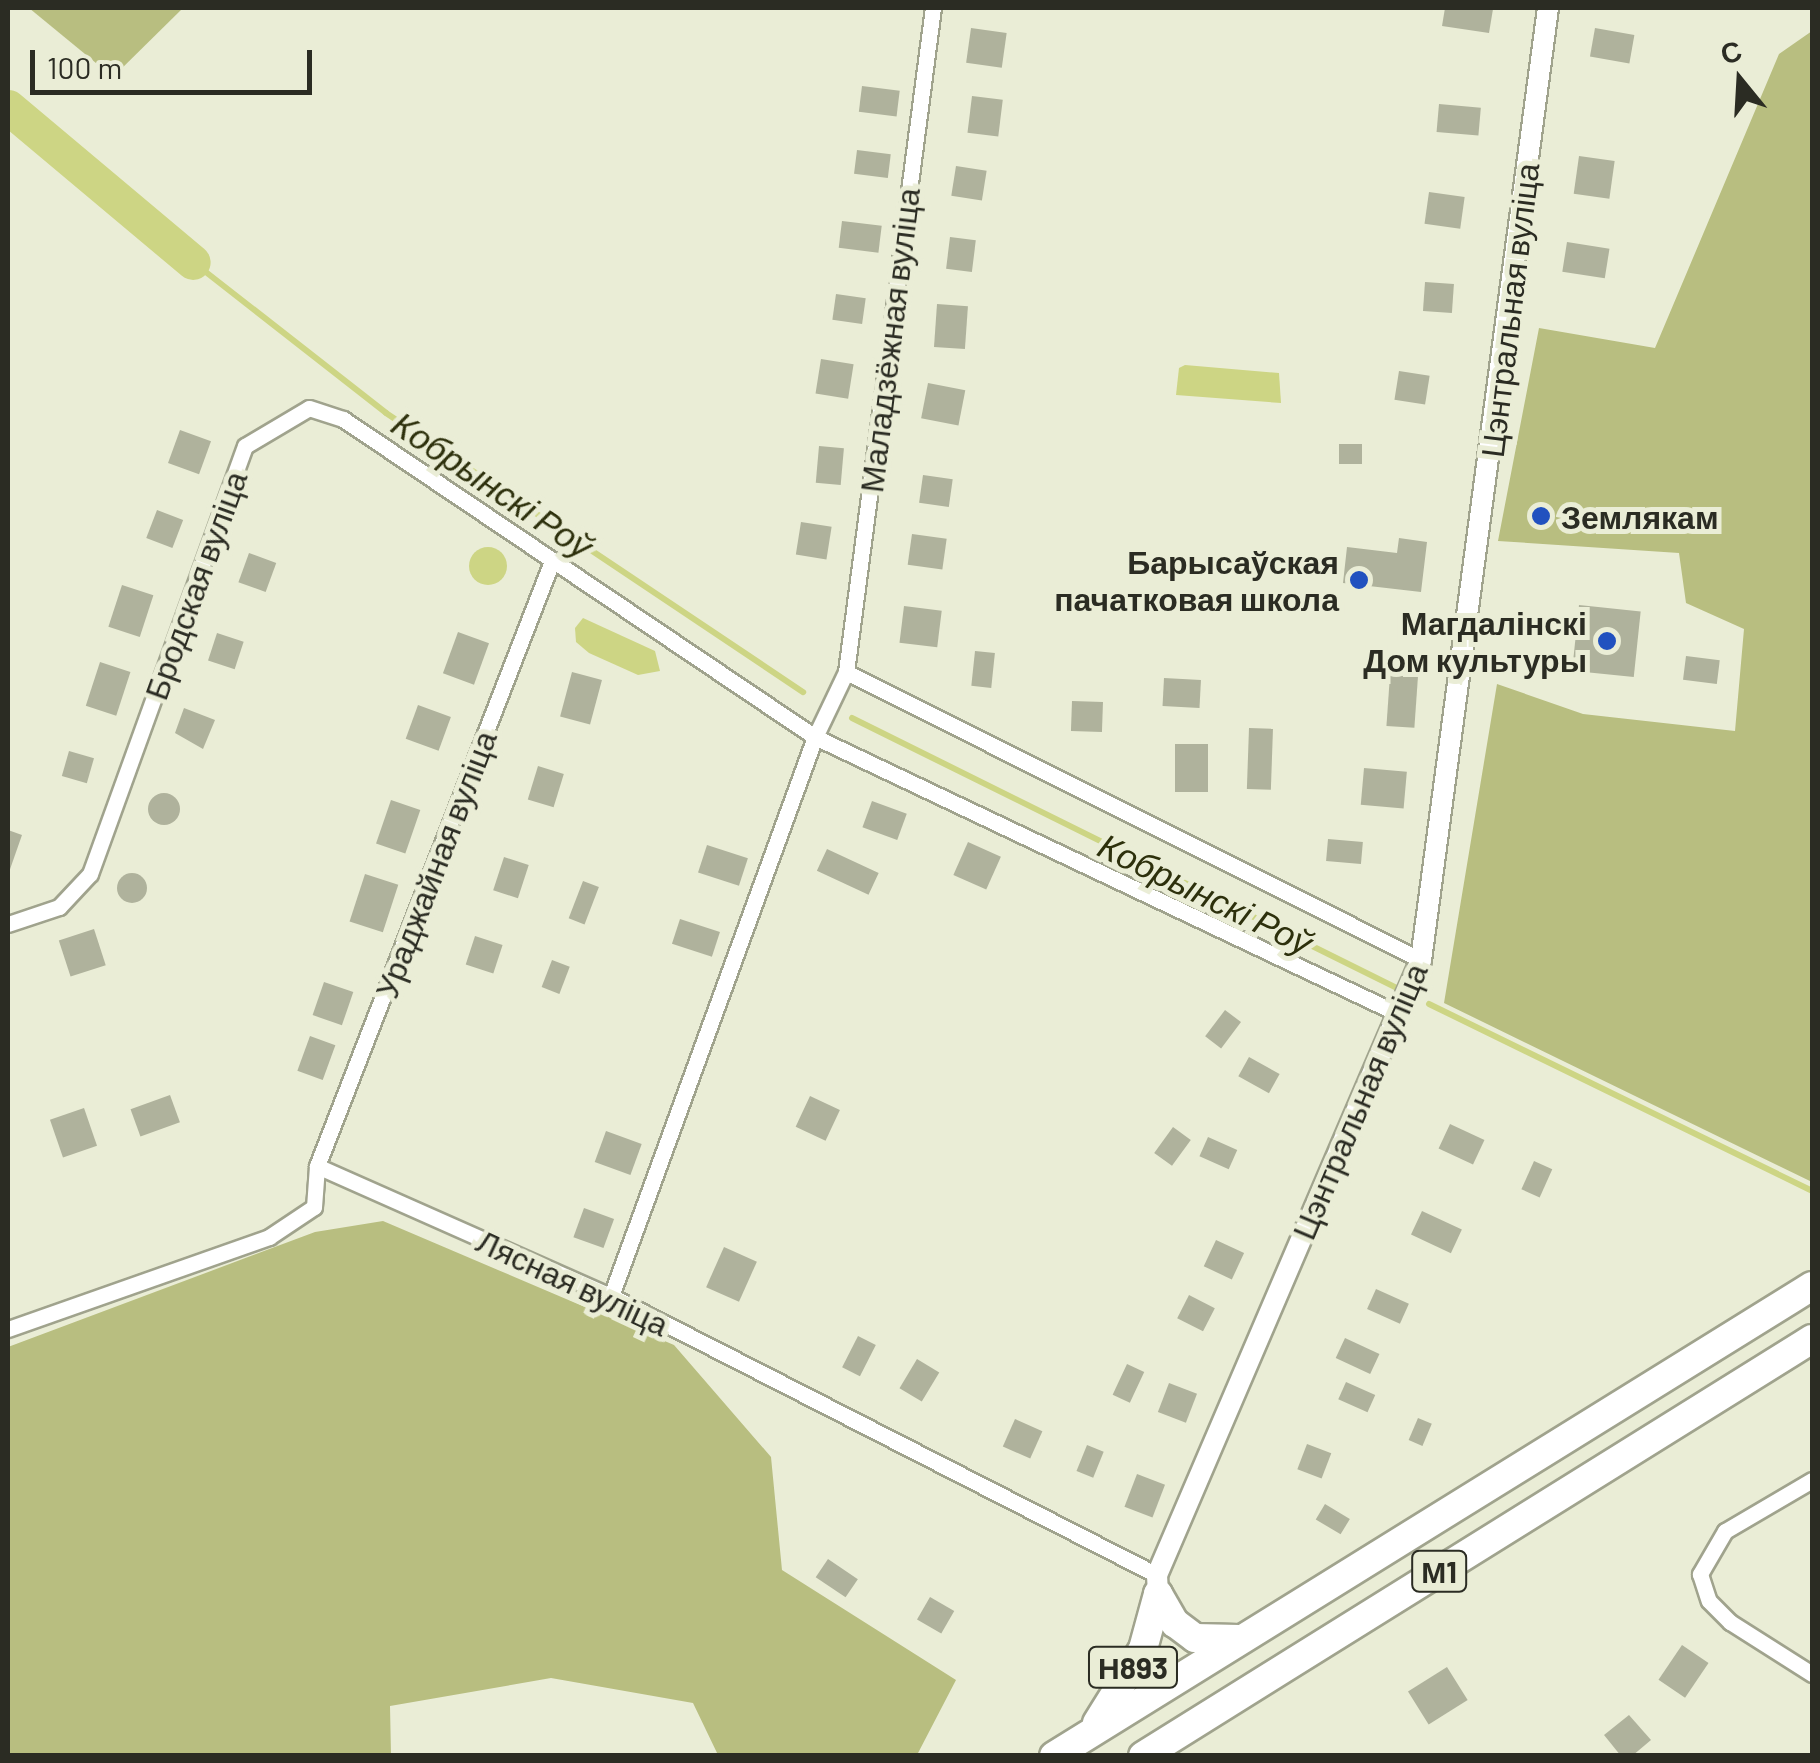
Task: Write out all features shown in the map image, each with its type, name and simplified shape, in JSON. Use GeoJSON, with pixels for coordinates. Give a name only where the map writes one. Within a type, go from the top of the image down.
{"type":"FeatureCollection","features":[{"type":"Feature","properties":{"kind":"highway","name":"М1"},"geometry":{"type":"LineString","coordinates":[[1054,1756],[1812,1286]]}},
{"type":"Feature","properties":{"kind":"highway","name":"М1"},"geometry":{"type":"LineString","coordinates":[[1142,1756],[1812,1339]]}},
{"type":"Feature","properties":{"kind":"highway","name":"Н893"},"geometry":{"type":"LineString","coordinates":[[1158,1584],[1174,1623],[1195,1638],[1240,1639]]}},
{"type":"Feature","properties":{"kind":"highway","name":"Н893"},"geometry":{"type":"LineString","coordinates":[[1090,1732],[1144,1648],[1158,1584]]}},
{"type":"Feature","properties":{"kind":"street","name":"Маладзёжная вуліца"},"geometry":{"type":"LineString","coordinates":[[610,1296],[815,736],[846,672],[932,8]]}},
{"type":"Feature","properties":{"kind":"street","name":"Цэнтральная вуліца"},"geometry":{"type":"LineString","coordinates":[[1158,1584],[1421,960],[1458,726],[1548,8]]}},
{"type":"Feature","properties":{"kind":"street","name":"Бродская вуліца"},"geometry":{"type":"LineString","coordinates":[[8,924],[59,908],[90,874],[245,446],[309,408],[344,419],[815,736]]}},
{"type":"Feature","properties":{"kind":"street","name":"Ураджайная вуліца"},"geometry":{"type":"LineString","coordinates":[[317,1166],[552,561]]}},
{"type":"Feature","properties":{"kind":"street"},"geometry":{"type":"LineString","coordinates":[[846,672],[1421,960]]}},
{"type":"Feature","properties":{"kind":"street"},"geometry":{"type":"LineString","coordinates":[[815,736],[1399,1014]]}},
{"type":"Feature","properties":{"kind":"street"},"geometry":{"type":"LineString","coordinates":[[8,1329],[269,1237],[314,1207],[317,1166]]}},
{"type":"Feature","properties":{"kind":"street","name":"Лясная вуліца"},"geometry":{"type":"LineString","coordinates":[[317,1166],[610,1296],[1158,1584]]}},
{"type":"Feature","properties":{"kind":"street"},"geometry":{"type":"LineString","coordinates":[[1812,1480],[1726,1532],[1700,1574],[1709,1601],[1730,1622],[1812,1674]]}},
{"type":"Feature","properties":{"kind":"shaded area"},"geometry":{"type":"Polygon","coordinates":[[[29,8],[183,8],[113,77],[29,8]]]}},
{"type":"Feature","properties":{"kind":"shaded area"},"geometry":{"type":"Polygon","coordinates":[[[1812,31],[1812,1182],[1444,1003],[1497,684],[1583,714],[1735,731],[1744,629],[1686,603],[1679,553],[1498,541],[1539,328],[1655,348],[1779,54],[1812,31]]]}},
{"type":"Feature","properties":{"kind":"shaded area"},"geometry":{"type":"Polygon","coordinates":[[[1185,365],[1279,373],[1281,403],[1176,395],[1179,368],[1185,365]]]}},
{"type":"Feature","properties":{"kind":"shaded area"},"geometry":{"type":"Polygon","coordinates":[[[488,547],[502,552],[507,566],[502,580],[488,585],[474,580],[469,566],[474,552],[488,547]]]}},
{"type":"Feature","properties":{"kind":"shaded area"},"geometry":{"type":"Polygon","coordinates":[[[583,618],[655,651],[660,671],[638,675],[589,653],[576,642],[575,628],[583,618]]]}},
{"type":"Feature","properties":{"kind":"shaded area"},"geometry":{"type":"Polygon","coordinates":[[[383,1221],[674,1345],[771,1457],[782,1570],[956,1680],[917,1755],[718,1755],[693,1703],[551,1678],[390,1706],[391,1755],[8,1755],[8,1347],[315,1232],[383,1221]]]}},
{"type":"Feature","properties":{"kind":"building"},"geometry":{"type":"Polygon","coordinates":[[[1445,8],[1493,9],[1489,33],[1442,26],[1445,8]]]}},
{"type":"Feature","properties":{"kind":"building"},"geometry":{"type":"Polygon","coordinates":[[[971,28],[1007,33],[1002,68],[966,63],[971,28]]]}},
{"type":"Feature","properties":{"kind":"building"},"geometry":{"type":"Polygon","coordinates":[[[1595,28],[1634,35],[1629,64],[1590,57],[1595,28]]]}},
{"type":"Feature","properties":{"kind":"building"},"geometry":{"type":"Polygon","coordinates":[[[862,86],[900,91],[897,116],[859,112],[862,86]]]}},
{"type":"Feature","properties":{"kind":"building"},"geometry":{"type":"Polygon","coordinates":[[[972,96],[1003,100],[998,137],[967,133],[972,96]]]}},
{"type":"Feature","properties":{"kind":"building"},"geometry":{"type":"Polygon","coordinates":[[[1439,104],[1481,108],[1478,136],[1437,132],[1439,104]]]}},
{"type":"Feature","properties":{"kind":"building"},"geometry":{"type":"Polygon","coordinates":[[[857,150],[891,154],[888,178],[854,174],[857,150]]]}},
{"type":"Feature","properties":{"kind":"building"},"geometry":{"type":"Polygon","coordinates":[[[1579,156],[1615,161],[1609,199],[1574,194],[1579,156]]]}},
{"type":"Feature","properties":{"kind":"building"},"geometry":{"type":"Polygon","coordinates":[[[956,166],[987,171],[982,200],[951,196],[956,166]]]}},
{"type":"Feature","properties":{"kind":"building"},"geometry":{"type":"Polygon","coordinates":[[[1429,192],[1465,197],[1460,229],[1425,224],[1429,192]]]}},
{"type":"Feature","properties":{"kind":"building"},"geometry":{"type":"Polygon","coordinates":[[[842,221],[882,226],[878,253],[839,248],[842,221]]]}},
{"type":"Feature","properties":{"kind":"building"},"geometry":{"type":"Polygon","coordinates":[[[950,237],[976,240],[972,272],[946,269],[950,237]]]}},
{"type":"Feature","properties":{"kind":"building"},"geometry":{"type":"Polygon","coordinates":[[[1567,242],[1609,249],[1605,278],[1562,272],[1567,242]]]}},
{"type":"Feature","properties":{"kind":"building"},"geometry":{"type":"Polygon","coordinates":[[[1425,282],[1454,284],[1452,313],[1423,311],[1425,282]]]}},
{"type":"Feature","properties":{"kind":"building"},"geometry":{"type":"Polygon","coordinates":[[[836,294],[866,298],[862,324],[832,320],[836,294]]]}},
{"type":"Feature","properties":{"kind":"building"},"geometry":{"type":"Polygon","coordinates":[[[937,304],[968,306],[965,349],[934,347],[937,304]]]}},
{"type":"Feature","properties":{"kind":"building"},"geometry":{"type":"Polygon","coordinates":[[[821,359],[854,364],[848,399],[816,394],[821,359]]]}},
{"type":"Feature","properties":{"kind":"building"},"geometry":{"type":"Polygon","coordinates":[[[1399,371],[1430,376],[1425,404],[1394,400],[1399,371]]]}},
{"type":"Feature","properties":{"kind":"building"},"geometry":{"type":"Polygon","coordinates":[[[928,383],[965,390],[958,426],[921,418],[928,383]]]}},
{"type":"Feature","properties":{"kind":"building"},"geometry":{"type":"Polygon","coordinates":[[[180,430],[211,441],[199,474],[168,463],[180,430]]]}},
{"type":"Feature","properties":{"kind":"building"},"geometry":{"type":"Polygon","coordinates":[[[1339,444],[1362,444],[1362,464],[1339,464],[1339,444]]]}},
{"type":"Feature","properties":{"kind":"building"},"geometry":{"type":"Polygon","coordinates":[[[819,446],[844,448],[841,485],[816,483],[819,446]]]}},
{"type":"Feature","properties":{"kind":"building"},"geometry":{"type":"Polygon","coordinates":[[[923,475],[953,479],[949,507],[919,503],[923,475]]]}},
{"type":"Feature","properties":{"kind":"building"},"geometry":{"type":"Polygon","coordinates":[[[157,510],[183,520],[172,548],[146,538],[157,510]]]}},
{"type":"Feature","properties":{"kind":"building"},"geometry":{"type":"Polygon","coordinates":[[[801,522],[832,527],[826,559],[796,555],[801,522]]]}},
{"type":"Feature","properties":{"kind":"building"},"geometry":{"type":"Polygon","coordinates":[[[912,534],[947,539],[942,570],[908,565],[912,534]]]}},
{"type":"Feature","properties":{"kind":"building"},"geometry":{"type":"Polygon","coordinates":[[[1399,538],[1427,542],[1421,592],[1343,583],[1347,547],[1397,553],[1399,538]]]}},
{"type":"Feature","properties":{"kind":"building"},"geometry":{"type":"Polygon","coordinates":[[[249,553],[276,563],[266,592],[238,582],[249,553]]]}},
{"type":"Feature","properties":{"kind":"building"},"geometry":{"type":"Polygon","coordinates":[[[122,585],[153,595],[140,637],[108,627],[122,585]]]}},
{"type":"Feature","properties":{"kind":"building","name":"Магдалінскі Дом культуры"},"geometry":{"type":"Polygon","coordinates":[[[1579,605],[1641,611],[1634,677],[1572,671],[1579,605]]]}},
{"type":"Feature","properties":{"kind":"building"},"geometry":{"type":"Polygon","coordinates":[[[904,606],[942,611],[937,647],[899,643],[904,606]]]}},
{"type":"Feature","properties":{"kind":"building"},"geometry":{"type":"Polygon","coordinates":[[[458,632],[489,643],[474,685],[443,673],[458,632]]]}},
{"type":"Feature","properties":{"kind":"building"},"geometry":{"type":"Polygon","coordinates":[[[217,633],[244,642],[235,669],[208,661],[217,633]]]}},
{"type":"Feature","properties":{"kind":"building"},"geometry":{"type":"Polygon","coordinates":[[[975,651],[995,653],[991,688],[971,686],[975,651]]]}},
{"type":"Feature","properties":{"kind":"building"},"geometry":{"type":"Polygon","coordinates":[[[1686,656],[1720,660],[1717,684],[1683,680],[1686,656]]]}},
{"type":"Feature","properties":{"kind":"building"},"geometry":{"type":"Polygon","coordinates":[[[100,662],[130,672],[116,716],[86,706],[100,662]]]}},
{"type":"Feature","properties":{"kind":"building"},"geometry":{"type":"Polygon","coordinates":[[[572,672],[602,680],[590,724],[560,716],[572,672]]]}},
{"type":"Feature","properties":{"kind":"building"},"geometry":{"type":"Polygon","coordinates":[[[1390,675],[1418,677],[1414,728],[1386,726],[1390,675]]]}},
{"type":"Feature","properties":{"kind":"building"},"geometry":{"type":"Polygon","coordinates":[[[1164,678],[1201,680],[1199,708],[1163,706],[1164,678]]]}},
{"type":"Feature","properties":{"kind":"building"},"geometry":{"type":"Polygon","coordinates":[[[1072,701],[1103,702],[1102,732],[1071,731],[1072,701]]]}},
{"type":"Feature","properties":{"kind":"building"},"geometry":{"type":"Polygon","coordinates":[[[418,705],[451,717],[439,751],[406,739],[418,705]]]}},
{"type":"Feature","properties":{"kind":"building"},"geometry":{"type":"Polygon","coordinates":[[[184,708],[215,720],[203,749],[175,733],[184,708]]]}},
{"type":"Feature","properties":{"kind":"building"},"geometry":{"type":"Polygon","coordinates":[[[1249,728],[1273,729],[1271,790],[1247,789],[1249,728]]]}},
{"type":"Feature","properties":{"kind":"building"},"geometry":{"type":"Polygon","coordinates":[[[1175,744],[1208,744],[1208,792],[1175,792],[1175,744]]]}},
{"type":"Feature","properties":{"kind":"building"},"geometry":{"type":"Polygon","coordinates":[[[69,751],[94,758],[87,783],[62,776],[69,751]]]}},
{"type":"Feature","properties":{"kind":"building"},"geometry":{"type":"Polygon","coordinates":[[[538,766],[564,774],[554,807],[528,799],[538,766]]]}},
{"type":"Feature","properties":{"kind":"building"},"geometry":{"type":"Polygon","coordinates":[[[1364,768],[1407,772],[1404,809],[1361,805],[1364,768]]]}},
{"type":"Feature","properties":{"kind":"building"},"geometry":{"type":"Polygon","coordinates":[[[164,793],[175,798],[180,809],[175,820],[164,825],[153,820],[148,809],[153,798],[164,793]]]}},
{"type":"Feature","properties":{"kind":"building"},"geometry":{"type":"Polygon","coordinates":[[[391,800],[420,810],[405,854],[376,843],[391,800]]]}},
{"type":"Feature","properties":{"kind":"building"},"geometry":{"type":"Polygon","coordinates":[[[872,801],[907,814],[897,840],[862,827],[872,801]]]}},
{"type":"Feature","properties":{"kind":"building"},"geometry":{"type":"Polygon","coordinates":[[[8,830],[22,835],[8,875],[8,830]]]}},
{"type":"Feature","properties":{"kind":"building"},"geometry":{"type":"Polygon","coordinates":[[[1328,839],[1363,842],[1361,864],[1326,861],[1328,839]]]}},
{"type":"Feature","properties":{"kind":"building"},"geometry":{"type":"Polygon","coordinates":[[[968,842],[1001,857],[986,890],[953,875],[968,842]]]}},
{"type":"Feature","properties":{"kind":"building"},"geometry":{"type":"Polygon","coordinates":[[[707,845],[748,858],[739,886],[698,873],[707,845]]]}},
{"type":"Feature","properties":{"kind":"building"},"geometry":{"type":"Polygon","coordinates":[[[827,849],[879,873],[869,895],[817,871],[827,849]]]}},
{"type":"Feature","properties":{"kind":"building"},"geometry":{"type":"Polygon","coordinates":[[[504,857],[529,865],[518,898],[493,890],[504,857]]]}},
{"type":"Feature","properties":{"kind":"building"},"geometry":{"type":"Polygon","coordinates":[[[132,873],[143,877],[147,888],[143,899],[132,903],[121,899],[117,888],[121,877],[132,873]]]}},
{"type":"Feature","properties":{"kind":"building"},"geometry":{"type":"Polygon","coordinates":[[[365,874],[398,885],[383,932],[350,922],[365,874]]]}},
{"type":"Feature","properties":{"kind":"building"},"geometry":{"type":"Polygon","coordinates":[[[583,881],[599,887],[585,924],[569,918],[583,881]]]}},
{"type":"Feature","properties":{"kind":"building"},"geometry":{"type":"Polygon","coordinates":[[[680,919],[720,932],[712,957],[672,944],[680,919]]]}},
{"type":"Feature","properties":{"kind":"building"},"geometry":{"type":"Polygon","coordinates":[[[94,929],[106,965],[71,977],[59,940],[94,929]]]}},
{"type":"Feature","properties":{"kind":"building"},"geometry":{"type":"Polygon","coordinates":[[[475,936],[503,945],[493,973],[466,965],[475,936]]]}},
{"type":"Feature","properties":{"kind":"building"},"geometry":{"type":"Polygon","coordinates":[[[552,960],[570,967],[559,994],[542,987],[552,960]]]}},
{"type":"Feature","properties":{"kind":"building"},"geometry":{"type":"Polygon","coordinates":[[[324,982],[353,992],[342,1025],[313,1015],[324,982]]]}},
{"type":"Feature","properties":{"kind":"building"},"geometry":{"type":"Polygon","coordinates":[[[1225,1010],[1241,1022],[1221,1048],[1205,1036],[1225,1010]]]}},
{"type":"Feature","properties":{"kind":"building"},"geometry":{"type":"Polygon","coordinates":[[[310,1036],[335,1045],[323,1080],[297,1071],[310,1036]]]}},
{"type":"Feature","properties":{"kind":"building"},"geometry":{"type":"Polygon","coordinates":[[[1249,1057],[1280,1074],[1269,1093],[1238,1076],[1249,1057]]]}},
{"type":"Feature","properties":{"kind":"building"},"geometry":{"type":"Polygon","coordinates":[[[170,1095],[180,1122],[140,1137],[131,1109],[170,1095]]]}},
{"type":"Feature","properties":{"kind":"building"},"geometry":{"type":"Polygon","coordinates":[[[810,1096],[840,1110],[826,1141],[796,1127],[810,1096]]]}},
{"type":"Feature","properties":{"kind":"building"},"geometry":{"type":"Polygon","coordinates":[[[84,1108],[97,1146],[63,1158],[50,1120],[84,1108]]]}},
{"type":"Feature","properties":{"kind":"building"},"geometry":{"type":"Polygon","coordinates":[[[1450,1124],[1484,1140],[1473,1165],[1439,1148],[1450,1124]]]}},
{"type":"Feature","properties":{"kind":"building"},"geometry":{"type":"Polygon","coordinates":[[[1173,1127],[1191,1140],[1172,1166],[1154,1153],[1173,1127]]]}},
{"type":"Feature","properties":{"kind":"building"},"geometry":{"type":"Polygon","coordinates":[[[606,1131],[642,1144],[630,1175],[595,1162],[606,1131]]]}},
{"type":"Feature","properties":{"kind":"building"},"geometry":{"type":"Polygon","coordinates":[[[1208,1137],[1237,1150],[1229,1169],[1199,1156],[1208,1137]]]}},
{"type":"Feature","properties":{"kind":"building"},"geometry":{"type":"Polygon","coordinates":[[[1534,1161],[1552,1169],[1540,1197],[1521,1189],[1534,1161]]]}},
{"type":"Feature","properties":{"kind":"building"},"geometry":{"type":"Polygon","coordinates":[[[584,1208],[614,1219],[603,1248],[573,1237],[584,1208]]]}},
{"type":"Feature","properties":{"kind":"building"},"geometry":{"type":"Polygon","coordinates":[[[1422,1211],[1462,1230],[1451,1253],[1411,1235],[1422,1211]]]}},
{"type":"Feature","properties":{"kind":"building"},"geometry":{"type":"Polygon","coordinates":[[[1216,1240],[1244,1253],[1232,1279],[1204,1266],[1216,1240]]]}},
{"type":"Feature","properties":{"kind":"building"},"geometry":{"type":"Polygon","coordinates":[[[724,1247],[757,1262],[739,1302],[706,1287],[724,1247]]]}},
{"type":"Feature","properties":{"kind":"building"},"geometry":{"type":"Polygon","coordinates":[[[1376,1289],[1409,1304],[1400,1324],[1367,1309],[1376,1289]]]}},
{"type":"Feature","properties":{"kind":"building"},"geometry":{"type":"Polygon","coordinates":[[[1189,1295],[1215,1308],[1203,1331],[1177,1318],[1189,1295]]]}},
{"type":"Feature","properties":{"kind":"building"},"geometry":{"type":"Polygon","coordinates":[[[858,1336],[876,1345],[860,1376],[842,1367],[858,1336]]]}},
{"type":"Feature","properties":{"kind":"building"},"geometry":{"type":"Polygon","coordinates":[[[1345,1338],[1379,1354],[1370,1374],[1336,1358],[1345,1338]]]}},
{"type":"Feature","properties":{"kind":"building"},"geometry":{"type":"Polygon","coordinates":[[[917,1359],[939,1372],[922,1402],[899,1388],[917,1359]]]}},
{"type":"Feature","properties":{"kind":"building"},"geometry":{"type":"Polygon","coordinates":[[[1127,1364],[1144,1372],[1130,1403],[1113,1395],[1127,1364]]]}},
{"type":"Feature","properties":{"kind":"building"},"geometry":{"type":"Polygon","coordinates":[[[1346,1382],[1375,1395],[1368,1412],[1338,1399],[1346,1382]]]}},
{"type":"Feature","properties":{"kind":"building"},"geometry":{"type":"Polygon","coordinates":[[[1169,1383],[1197,1394],[1186,1423],[1158,1412],[1169,1383]]]}},
{"type":"Feature","properties":{"kind":"building"},"geometry":{"type":"Polygon","coordinates":[[[1418,1418],[1432,1424],[1422,1446],[1409,1440],[1418,1418]]]}},
{"type":"Feature","properties":{"kind":"building"},"geometry":{"type":"Polygon","coordinates":[[[1015,1419],[1042,1431],[1030,1459],[1003,1446],[1015,1419]]]}},
{"type":"Feature","properties":{"kind":"building"},"geometry":{"type":"Polygon","coordinates":[[[1307,1444],[1331,1453],[1322,1479],[1297,1469],[1307,1444]]]}},
{"type":"Feature","properties":{"kind":"building"},"geometry":{"type":"Polygon","coordinates":[[[1087,1445],[1104,1452],[1093,1478],[1077,1471],[1087,1445]]]}},
{"type":"Feature","properties":{"kind":"building"},"geometry":{"type":"Polygon","coordinates":[[[1137,1474],[1165,1485],[1152,1517],[1124,1507],[1137,1474]]]}},
{"type":"Feature","properties":{"kind":"building"},"geometry":{"type":"Polygon","coordinates":[[[1325,1504],[1350,1519],[1341,1534],[1316,1519],[1325,1504]]]}},
{"type":"Feature","properties":{"kind":"building"},"geometry":{"type":"Polygon","coordinates":[[[828,1559],[858,1579],[846,1597],[816,1577],[828,1559]]]}},
{"type":"Feature","properties":{"kind":"building"},"geometry":{"type":"Polygon","coordinates":[[[930,1597],[954,1611],[941,1634],[917,1620],[930,1597]]]}},
{"type":"Feature","properties":{"kind":"building"},"geometry":{"type":"Polygon","coordinates":[[[1682,1645],[1709,1663],[1685,1698],[1659,1680],[1682,1645]]]}},
{"type":"Feature","properties":{"kind":"building"},"geometry":{"type":"Polygon","coordinates":[[[1447,1667],[1468,1700],[1429,1724],[1408,1691],[1447,1667]]]}},
{"type":"Feature","properties":{"kind":"building"},"geometry":{"type":"Polygon","coordinates":[[[1629,1715],[1651,1740],[1632,1756],[1621,1756],[1604,1735],[1629,1715]]]}},
{"type":"Feature","properties":{"kind":"waterway"},"geometry":{"type":"LineString","coordinates":[[8,107],[193,262]]}},
{"type":"Feature","properties":{"kind":"waterway","name":"Кобрынскі Роў"},"geometry":{"type":"LineString","coordinates":[[193,262],[386,413],[803,692]]}},
{"type":"Feature","properties":{"kind":"waterway","name":"Кобрынскі Роў"},"geometry":{"type":"LineString","coordinates":[[852,718],[1399,989]]}},
{"type":"Feature","properties":{"kind":"waterway","name":"Кобрынскі Роў"},"geometry":{"type":"LineString","coordinates":[[1429,1004],[1812,1191]]}},
{"type":"Feature","properties":{"kind":"place","name":"Землякам"},"geometry":{"type":"Point","coordinates":[1541,516]}},
{"type":"Feature","properties":{"kind":"place","name":"Барысаўская пачатковая школа"},"geometry":{"type":"Point","coordinates":[1359,580]}},
{"type":"Feature","properties":{"kind":"place","name":"Магдалінскі Дом культуры"},"geometry":{"type":"Point","coordinates":[1607,641]}}]}
